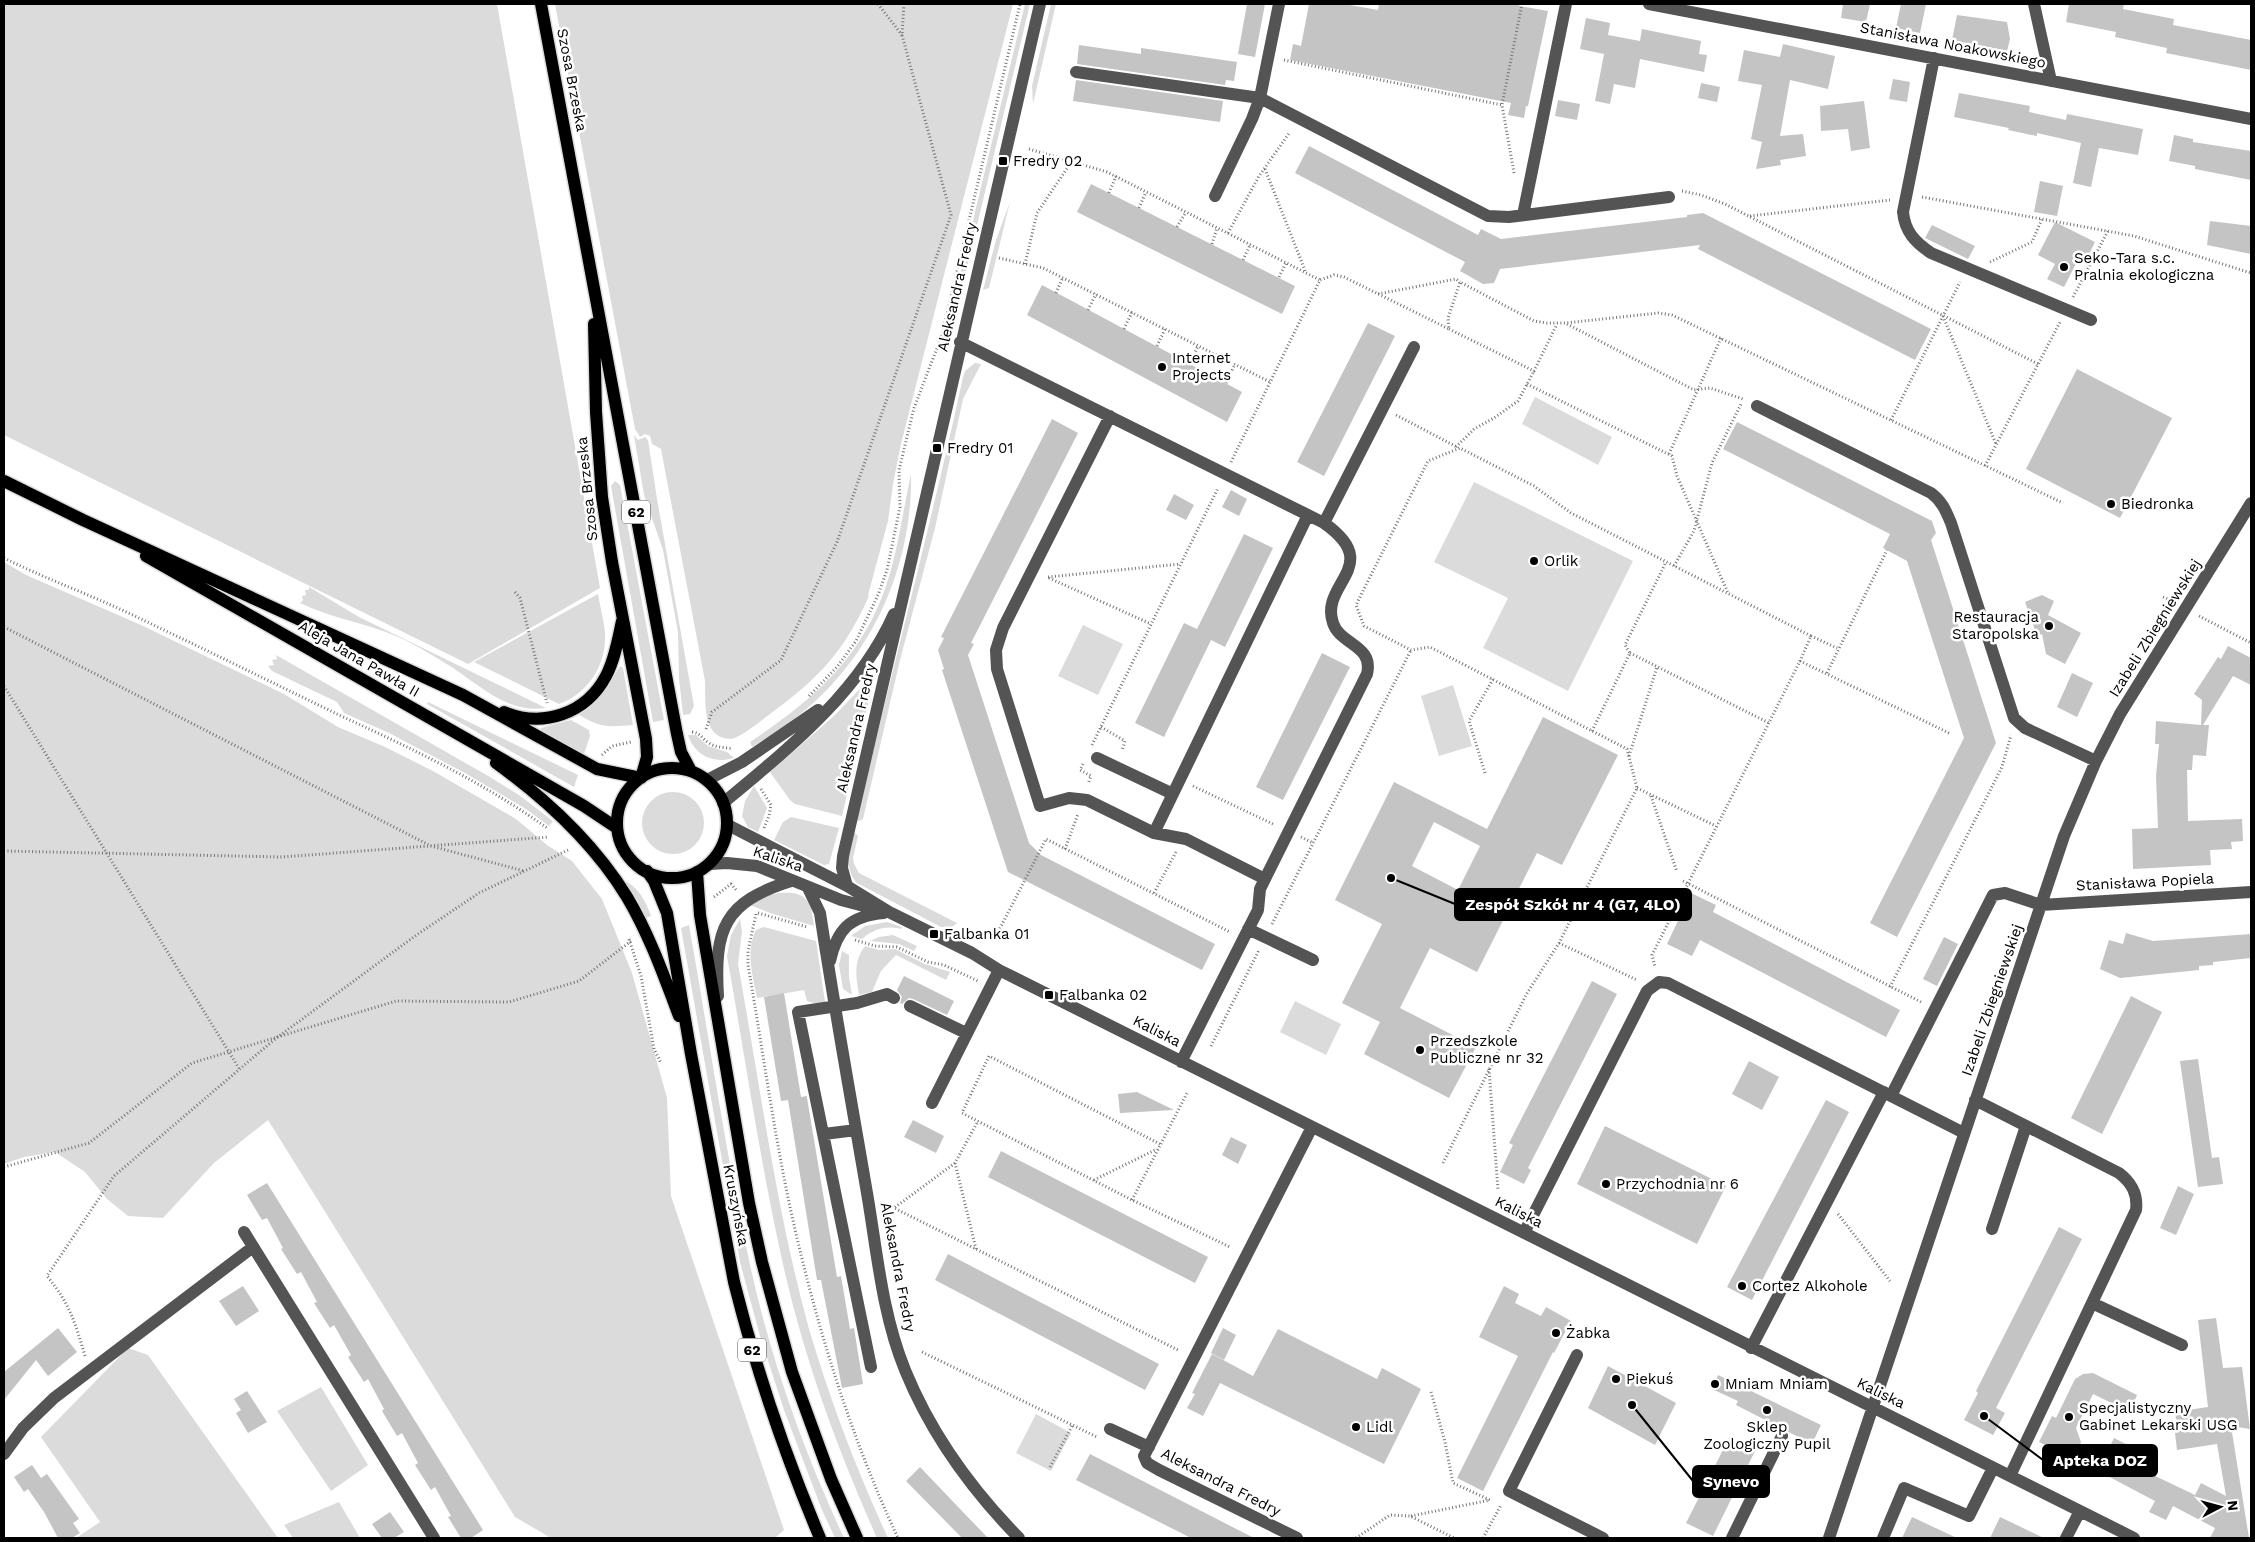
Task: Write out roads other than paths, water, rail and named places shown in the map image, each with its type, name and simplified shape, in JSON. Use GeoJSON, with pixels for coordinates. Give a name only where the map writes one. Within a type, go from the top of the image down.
{"type":"FeatureCollection","features":[{"type":"Feature","properties":{"kind":"main road","name":"Szosa Brzeska"},"geometry":{"type":"LineString","coordinates":[[541,4],[677,734],[681,752],[691,771]]}},
{"type":"Feature","properties":{"kind":"main road","name":"Szosa Brzeska"},"geometry":{"type":"LineString","coordinates":[[587,252],[594,326],[599,469],[612,562],[646,739],[647,757],[641,778]]}},
{"type":"Feature","properties":{"kind":"main road","name":"Aleja Jana Pawła II"},"geometry":{"type":"LineString","coordinates":[[4,481],[83,520],[463,695],[597,769],[641,778]]}},
{"type":"Feature","properties":{"kind":"main road","name":"Aleja Jana Pawła II"},"geometry":{"type":"LineString","coordinates":[[83,520],[584,806],[617,828]]}},
{"type":"Feature","properties":{"kind":"main road"},"geometry":{"type":"LineString","coordinates":[[463,695],[527,719],[543,719],[562,715],[584,704],[606,677],[613,661],[623,615]]}},
{"type":"Feature","properties":{"kind":"main road"},"geometry":{"type":"LineString","coordinates":[[444,726],[508,772],[538,798],[576,833],[610,874],[626,896],[648,939],[665,980],[691,1054]]}},
{"type":"Feature","properties":{"kind":"main road","name":"62"},"geometry":{"type":"LineString","coordinates":[[672,768],[691,771],[707,780],[716,790],[723,803],[728,825],[722,846],[710,864],[697,872],[675,878],[656,876],[646,871],[626,853],[620,842],[617,828],[623,799],[630,788],[641,778],[660,770],[672,768]]}},
{"type":"Feature","properties":{"kind":"main road","name":"Kruszyńska"},"geometry":{"type":"LineString","coordinates":[[646,871],[654,881],[667,913],[691,1054],[734,1282],[743,1319],[771,1411],[796,1481],[820,1538]]}},
{"type":"Feature","properties":{"kind":"main road","name":"Kruszyńska"},"geometry":{"type":"LineString","coordinates":[[697,872],[700,915],[749,1203],[762,1262],[778,1324],[808,1417],[831,1479],[857,1538]]}},
{"type":"Feature","properties":{"kind":"street","name":"Aleksandra Fredry"},"geometry":{"type":"LineString","coordinates":[[847,886],[842,868],[843,856],[908,579],[960,342],[1040,4]]}},
{"type":"Feature","properties":{"kind":"street"},"geometry":{"type":"LineString","coordinates":[[1215,196],[1260,98],[1279,4]]}},
{"type":"Feature","properties":{"kind":"street"},"geometry":{"type":"LineString","coordinates":[[1524,215],[1566,4]]}},
{"type":"Feature","properties":{"kind":"street","name":"Stanisława Noakowskiego"},"geometry":{"type":"LineString","coordinates":[[1649,4],[2251,119]]}},
{"type":"Feature","properties":{"kind":"street"},"geometry":{"type":"LineString","coordinates":[[2034,4],[2051,81]]}},
{"type":"Feature","properties":{"kind":"street"},"geometry":{"type":"LineString","coordinates":[[1934,58],[1903,212],[1905,224],[1915,241],[1931,253],[2067,308],[2091,320]]}},
{"type":"Feature","properties":{"kind":"street"},"geometry":{"type":"LineString","coordinates":[[1076,72],[1260,98],[1480,213],[1498,218],[1669,197]]}},
{"type":"Feature","properties":{"kind":"street"},"geometry":{"type":"LineString","coordinates":[[960,342],[1324,523],[1343,538],[1349,549],[1349,569],[1332,605],[1333,624],[1340,634],[1364,653],[1368,669],[1260,889],[1258,910],[1181,1062]]}},
{"type":"Feature","properties":{"kind":"street"},"geometry":{"type":"LineString","coordinates":[[1324,523],[1414,347]]}},
{"type":"Feature","properties":{"kind":"street"},"geometry":{"type":"LineString","coordinates":[[1757,406],[1938,498],[1951,524],[2014,718],[2025,728],[2096,761]]}},
{"type":"Feature","properties":{"kind":"street"},"geometry":{"type":"LineString","coordinates":[[1110,416],[1000,636],[996,650],[997,669],[1040,806],[1069,798],[1083,799],[1154,833],[1184,838],[1265,879]]}},
{"type":"Feature","properties":{"kind":"street","name":"Izabeli Zbiegniewskiej"},"geometry":{"type":"LineString","coordinates":[[1829,1538],[2064,836],[2096,761],[2120,714],[2251,503]]}},
{"type":"Feature","properties":{"kind":"street"},"geometry":{"type":"LineString","coordinates":[[1154,833],[1308,515]]}},
{"type":"Feature","properties":{"kind":"street","name":"Aleksandra Fredry"},"geometry":{"type":"LineString","coordinates":[[723,803],[792,745],[859,674],[889,625],[908,579]]}},
{"type":"Feature","properties":{"kind":"street","name":"Aleksandra Fredry"},"geometry":{"type":"LineString","coordinates":[[707,780],[742,762],[840,695]]}},
{"type":"Feature","properties":{"kind":"street"},"geometry":{"type":"LineString","coordinates":[[1093,756],[1173,794]]}},
{"type":"Feature","properties":{"kind":"street","name":"Kaliska"},"geometry":{"type":"LineString","coordinates":[[728,825],[847,886],[891,913],[972,953],[999,970],[2134,1538]]}},
{"type":"Feature","properties":{"kind":"street","name":"Kaliska"},"geometry":{"type":"LineString","coordinates":[[710,864],[727,863],[757,866],[841,900],[891,913]]}},
{"type":"Feature","properties":{"kind":"street"},"geometry":{"type":"LineString","coordinates":[[721,1038],[718,956],[726,923],[734,911],[750,898],[769,888],[791,880]]}},
{"type":"Feature","properties":{"kind":"street","name":"Aleksandra Fredry"},"geometry":{"type":"LineString","coordinates":[[808,888],[820,912],[834,1006],[886,1304],[904,1368],[924,1412],[951,1457],[976,1491],[1019,1538]]}},
{"type":"Feature","properties":{"kind":"street","name":"Stanisława Popiela"},"geometry":{"type":"LineString","coordinates":[[2041,905],[2251,892]]}},
{"type":"Feature","properties":{"kind":"street"},"geometry":{"type":"LineString","coordinates":[[1751,1348],[1824,1207],[1935,1009],[1993,895],[2006,893],[2041,905]]}},
{"type":"Feature","properties":{"kind":"street","name":"Aleksandra Fredry"},"geometry":{"type":"LineString","coordinates":[[828,968],[838,935],[844,928],[863,917],[891,913]]}},
{"type":"Feature","properties":{"kind":"street"},"geometry":{"type":"LineString","coordinates":[[1248,929],[1313,960]]}},
{"type":"Feature","properties":{"kind":"street"},"geometry":{"type":"LineString","coordinates":[[932,1103],[999,970]]}},
{"type":"Feature","properties":{"kind":"street"},"geometry":{"type":"LineString","coordinates":[[1524,1233],[1655,985],[1674,986],[1964,1133]]}},
{"type":"Feature","properties":{"kind":"street"},"geometry":{"type":"LineString","coordinates":[[871,1367],[798,1012],[857,1003],[887,994],[894,998]]}},
{"type":"Feature","properties":{"kind":"street"},"geometry":{"type":"LineString","coordinates":[[910,1006],[966,1033]]}},
{"type":"Feature","properties":{"kind":"street"},"geometry":{"type":"LineString","coordinates":[[1975,1100],[2119,1173],[2130,1183],[2135,1192],[2136,1210],[2010,1476]]}},
{"type":"Feature","properties":{"kind":"street"},"geometry":{"type":"LineString","coordinates":[[1992,1229],[2026,1126]]}},
{"type":"Feature","properties":{"kind":"street","name":"Aleksandra Fredry"},"geometry":{"type":"LineString","coordinates":[[1297,1538],[1147,1463],[1144,1456],[1312,1127]]}},
{"type":"Feature","properties":{"kind":"street"},"geometry":{"type":"LineString","coordinates":[[824,1134],[856,1130]]}},
{"type":"Feature","properties":{"kind":"street"},"geometry":{"type":"LineString","coordinates":[[244,1232],[434,1538]]}},
{"type":"Feature","properties":{"kind":"street"},"geometry":{"type":"LineString","coordinates":[[4,1454],[23,1428],[54,1398],[253,1247]]}},
{"type":"Feature","properties":{"kind":"street"},"geometry":{"type":"LineString","coordinates":[[2092,1303],[2182,1345]]}},
{"type":"Feature","properties":{"kind":"street"},"geometry":{"type":"LineString","coordinates":[[1577,1355],[1509,1491],[1603,1538]]}},
{"type":"Feature","properties":{"kind":"street"},"geometry":{"type":"LineString","coordinates":[[1110,1428],[1149,1447]]}},
{"type":"Feature","properties":{"kind":"street"},"geometry":{"type":"LineString","coordinates":[[1732,1538],[1782,1436]]}},
{"type":"Feature","properties":{"kind":"street"},"geometry":{"type":"LineString","coordinates":[[1883,1538],[1904,1488],[1968,1516],[1993,1468]]}},
{"type":"Feature","properties":{"kind":"street"},"geometry":{"type":"LineString","coordinates":[[2066,1538],[2080,1511]]}},
{"type":"Feature","properties":{"kind":"place","name":"Fredry 02"},"geometry":{"type":"Point","coordinates":[1003,161]}},
{"type":"Feature","properties":{"kind":"place","name":"Seko-Tara s.c. Pralnia ekologiczna"},"geometry":{"type":"Point","coordinates":[2064,267]}},
{"type":"Feature","properties":{"kind":"place","name":"Internet Projects"},"geometry":{"type":"Point","coordinates":[1162,367]}},
{"type":"Feature","properties":{"kind":"place","name":"Fredry 01"},"geometry":{"type":"Point","coordinates":[937,448]}},
{"type":"Feature","properties":{"kind":"place","name":"Biedronka"},"geometry":{"type":"Point","coordinates":[2111,504]}},
{"type":"Feature","properties":{"kind":"place","name":"Orlik"},"geometry":{"type":"Point","coordinates":[1534,561]}},
{"type":"Feature","properties":{"kind":"place","name":"Restauracja Staropolska"},"geometry":{"type":"Point","coordinates":[2049,626]}},
{"type":"Feature","properties":{"kind":"place","name":"Zespół Szkół nr 4 (G7, 4LO)"},"geometry":{"type":"Point","coordinates":[1391,878]}},
{"type":"Feature","properties":{"kind":"place","name":"Falbanka 01"},"geometry":{"type":"Point","coordinates":[934,934]}},
{"type":"Feature","properties":{"kind":"place","name":"Falbanka 02"},"geometry":{"type":"Point","coordinates":[1049,995]}},
{"type":"Feature","properties":{"kind":"place","name":"Przedszkole Publiczne nr 32"},"geometry":{"type":"Point","coordinates":[1420,1050]}},
{"type":"Feature","properties":{"kind":"place","name":"Przychodnia nr 6"},"geometry":{"type":"Point","coordinates":[1606,1184]}},
{"type":"Feature","properties":{"kind":"place","name":"Cortez Alkohole"},"geometry":{"type":"Point","coordinates":[1742,1286]}},
{"type":"Feature","properties":{"kind":"place","name":"Żabka"},"geometry":{"type":"Point","coordinates":[1556,1333]}},
{"type":"Feature","properties":{"kind":"place","name":"Piekuś"},"geometry":{"type":"Point","coordinates":[1616,1379]}},
{"type":"Feature","properties":{"kind":"place","name":"Mniam Mniam"},"geometry":{"type":"Point","coordinates":[1715,1384]}},
{"type":"Feature","properties":{"kind":"place","name":"Synevo"},"geometry":{"type":"Point","coordinates":[1632,1405]}},
{"type":"Feature","properties":{"kind":"place","name":"Sklep Zoologiczny Pupil"},"geometry":{"type":"Point","coordinates":[1767,1410]}},
{"type":"Feature","properties":{"kind":"place","name":"Apteka DOZ"},"geometry":{"type":"Point","coordinates":[1984,1416]}},
{"type":"Feature","properties":{"kind":"place","name":"Specjalistyczny Gabinet Lekarski USG"},"geometry":{"type":"Point","coordinates":[2069,1417]}},
{"type":"Feature","properties":{"kind":"place","name":"Lidl"},"geometry":{"type":"Point","coordinates":[1356,1427]}}]}
